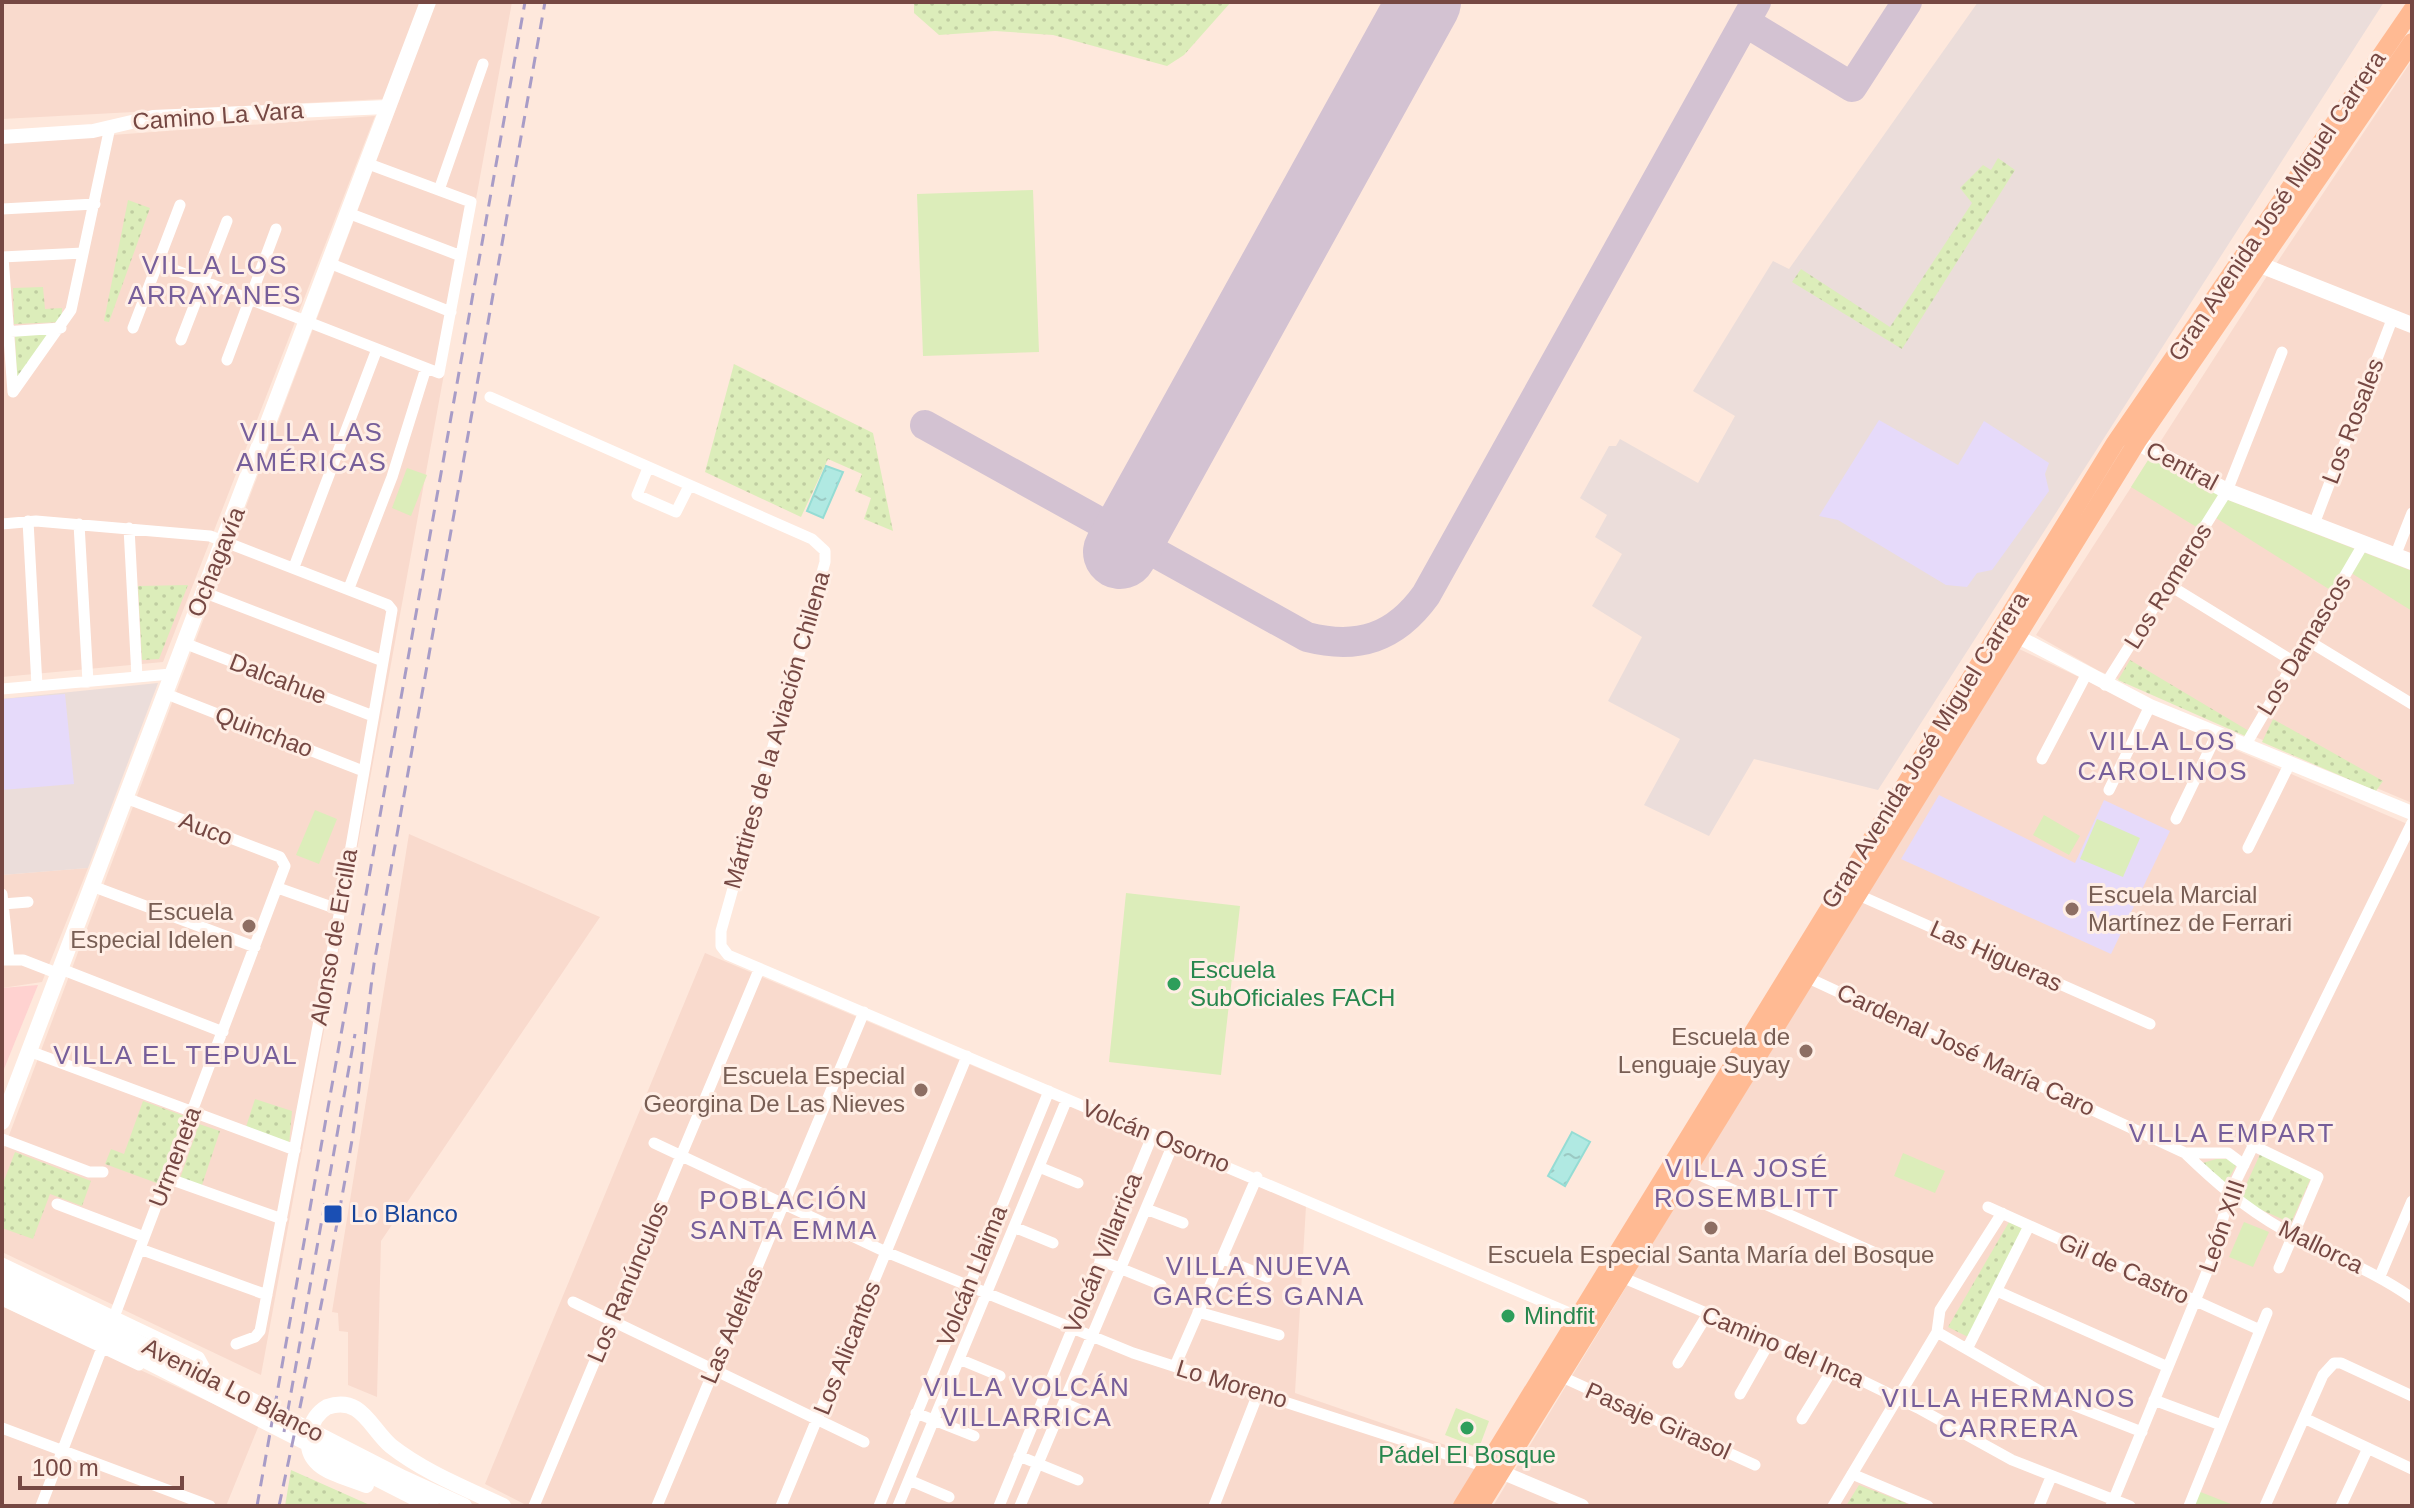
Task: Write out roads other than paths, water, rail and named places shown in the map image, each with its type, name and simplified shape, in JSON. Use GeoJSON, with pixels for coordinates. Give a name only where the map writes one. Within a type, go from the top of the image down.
{"type":"FeatureCollection","features":[{"type":"Feature","properties":{"kind":"main road","name":"Ochagavía"},"geometry":{"type":"LineString","coordinates":[[2,1122],[428,2]]}},
{"type":"Feature","properties":{"kind":"main road","name":"Gran Avenida José Miguel Carrera"},"geometry":{"type":"LineString","coordinates":[[1480,1506],[1494,1469],[1579,1317],[1614,1273],[1686,1169],[1808,978],[2137,442],[2407,43],[2412,10]]}},
{"type":"Feature","properties":{"kind":"main road","name":"Gran Avenida José Miguel Carrera"},"geometry":{"type":"LineString","coordinates":[[1462,1506],[1494,1469],[1560,1376],[1614,1273],[1790,969],[2115,443],[2250,245],[2407,43]]}},
{"type":"Feature","properties":{"kind":"main road"},"geometry":{"type":"LineString","coordinates":[[2250,245],[2250,254],[2258,264],[2412,325]]}},
{"type":"Feature","properties":{"kind":"main road"},"geometry":{"type":"LineString","coordinates":[[2115,443],[2137,442]]}},
{"type":"Feature","properties":{"kind":"main road","name":"Central"},"geometry":{"type":"LineString","coordinates":[[2137,442],[2227,491],[2412,562]]}},
{"type":"Feature","properties":{"kind":"main road","name":"Avenida Lo Blanco"},"geometry":{"type":"LineString","coordinates":[[4,1281],[431,1506]]}},
{"type":"Feature","properties":{"kind":"main road","name":"Avenida Lo Blanco"},"geometry":{"type":"LineString","coordinates":[[4,1281],[464,1506]]}},
{"type":"Feature","properties":{"kind":"main road"},"geometry":{"type":"LineString","coordinates":[[411,1506],[317,1464],[308,1441],[319,1413],[335,1404],[352,1406],[365,1413],[386,1441],[409,1460],[503,1506]]}},
{"type":"Feature","properties":{"kind":"street"},"geometry":{"type":"LineString","coordinates":[[439,190],[483,64]]}},
{"type":"Feature","properties":{"kind":"street","name":"Camino La Vara"},"geometry":{"type":"LineString","coordinates":[[2,137],[110,127],[153,117],[387,107]]}},
{"type":"Feature","properties":{"kind":"street"},"geometry":{"type":"LineString","coordinates":[[83,253],[3,257],[5,331],[13,392],[71,310],[110,127]]}},
{"type":"Feature","properties":{"kind":"street"},"geometry":{"type":"LineString","coordinates":[[157,263],[439,373],[471,202],[366,163]]}},
{"type":"Feature","properties":{"kind":"street"},"geometry":{"type":"LineString","coordinates":[[2,209],[95,204]]}},
{"type":"Feature","properties":{"kind":"street"},"geometry":{"type":"LineString","coordinates":[[133,328],[180,205]]}},
{"type":"Feature","properties":{"kind":"street"},"geometry":{"type":"LineString","coordinates":[[348,213],[461,256]]}},
{"type":"Feature","properties":{"kind":"street"},"geometry":{"type":"LineString","coordinates":[[181,340],[227,221]]}},
{"type":"Feature","properties":{"kind":"street"},"geometry":{"type":"LineString","coordinates":[[227,360],[276,229]]}},
{"type":"Feature","properties":{"kind":"street"},"geometry":{"type":"LineString","coordinates":[[329,263],[451,312]]}},
{"type":"Feature","properties":{"kind":"street","name":"Los Rosales"},"geometry":{"type":"LineString","coordinates":[[2314,524],[2393,317]]}},
{"type":"Feature","properties":{"kind":"street"},"geometry":{"type":"LineString","coordinates":[[5,331],[61,328]]}},
{"type":"Feature","properties":{"kind":"street"},"geometry":{"type":"LineString","coordinates":[[294,567],[377,349]]}},
{"type":"Feature","properties":{"kind":"street","name":"Los Romeros"},"geometry":{"type":"LineString","coordinates":[[2105,685],[2227,491],[2282,352]]}},
{"type":"Feature","properties":{"kind":"street"},"geometry":{"type":"LineString","coordinates":[[2,524],[28,521],[79,524],[224,540],[349,588],[392,477],[426,368]]}},
{"type":"Feature","properties":{"kind":"street","name":"Mártires de la Aviación Chilena"},"geometry":{"type":"LineString","coordinates":[[490,397],[816,541],[825,554],[721,931],[721,946],[732,958]]}},
{"type":"Feature","properties":{"kind":"street"},"geometry":{"type":"LineString","coordinates":[[648,468],[637,495],[676,512],[689,486]]}},
{"type":"Feature","properties":{"kind":"street"},"geometry":{"type":"LineString","coordinates":[[2395,556],[2412,513]]}},
{"type":"Feature","properties":{"kind":"street"},"geometry":{"type":"LineString","coordinates":[[28,521],[37,686]]}},
{"type":"Feature","properties":{"kind":"street"},"geometry":{"type":"LineString","coordinates":[[79,524],[88,682]]}},
{"type":"Feature","properties":{"kind":"street"},"geometry":{"type":"LineString","coordinates":[[129,528],[137,677]]}},
{"type":"Feature","properties":{"kind":"street","name":"Los Damascos"},"geometry":{"type":"LineString","coordinates":[[2245,746],[2364,543]]}},
{"type":"Feature","properties":{"kind":"street"},"geometry":{"type":"LineString","coordinates":[[2169,585],[2294,662]]}},
{"type":"Feature","properties":{"kind":"street","name":"Alonso de Ercilla"},"geometry":{"type":"LineString","coordinates":[[236,1344],[259,1335],[340,910],[391,608],[349,588]]}},
{"type":"Feature","properties":{"kind":"street"},"geometry":{"type":"LineString","coordinates":[[203,592],[383,661]]}},
{"type":"Feature","properties":{"kind":"street"},"geometry":{"type":"LineString","coordinates":[[2000,627],[2150,706],[2412,813]]}},
{"type":"Feature","properties":{"kind":"street"},"geometry":{"type":"LineString","coordinates":[[2307,640],[2412,704]]}},
{"type":"Feature","properties":{"kind":"street","name":"Dalcahue"},"geometry":{"type":"LineString","coordinates":[[184,643],[373,716]]}},
{"type":"Feature","properties":{"kind":"street"},"geometry":{"type":"LineString","coordinates":[[2,689],[171,674]]}},
{"type":"Feature","properties":{"kind":"street"},"geometry":{"type":"LineString","coordinates":[[2042,759],[2086,675]]}},
{"type":"Feature","properties":{"kind":"street","name":"Quinchao"},"geometry":{"type":"LineString","coordinates":[[164,693],[363,771]]}},
{"type":"Feature","properties":{"kind":"street"},"geometry":{"type":"LineString","coordinates":[[2109,790],[2150,706]]}},
{"type":"Feature","properties":{"kind":"street"},"geometry":{"type":"LineString","coordinates":[[2176,819],[2217,734]]}},
{"type":"Feature","properties":{"kind":"street"},"geometry":{"type":"LineString","coordinates":[[2248,848],[2289,765]]}},
{"type":"Feature","properties":{"kind":"street","name":"Auco"},"geometry":{"type":"LineString","coordinates":[[126,798],[280,857],[284,862]]}},
{"type":"Feature","properties":{"kind":"street","name":"León XIII"},"geometry":{"type":"LineString","coordinates":[[2112,1503],[2218,1244],[2229,1195],[2412,823]]}},
{"type":"Feature","properties":{"kind":"street","name":"Urmeneta"},"geometry":{"type":"LineString","coordinates":[[114,1317],[278,888],[284,862]]}},
{"type":"Feature","properties":{"kind":"street"},"geometry":{"type":"LineString","coordinates":[[92,886],[255,947]]}},
{"type":"Feature","properties":{"kind":"street","name":"Las Higueras"},"geometry":{"type":"LineString","coordinates":[[1842,886],[2150,1024]]}},
{"type":"Feature","properties":{"kind":"street"},"geometry":{"type":"LineString","coordinates":[[278,888],[340,910]]}},
{"type":"Feature","properties":{"kind":"street"},"geometry":{"type":"LineString","coordinates":[[2,894],[5,960],[33,963],[223,1032]]}},
{"type":"Feature","properties":{"kind":"street"},"geometry":{"type":"LineString","coordinates":[[3,904],[28,902]]}},
{"type":"Feature","properties":{"kind":"street","name":"Volcán Osorno"},"geometry":{"type":"LineString","coordinates":[[732,958],[1257,1177],[1579,1317]]}},
{"type":"Feature","properties":{"kind":"street","name":"Cardenal José María Caro"},"geometry":{"type":"LineString","coordinates":[[1790,969],[2185,1153],[2229,1195]]}},
{"type":"Feature","properties":{"kind":"street","name":"Los Ranúnculos"},"geometry":{"type":"LineString","coordinates":[[534,1506],[759,970]]}},
{"type":"Feature","properties":{"kind":"street","name":"Las Adelfas"},"geometry":{"type":"LineString","coordinates":[[657,1506],[864,1012]]}},
{"type":"Feature","properties":{"kind":"street"},"geometry":{"type":"LineString","coordinates":[[29,1051],[295,1150]]}},
{"type":"Feature","properties":{"kind":"street","name":"Los Alicantos"},"geometry":{"type":"LineString","coordinates":[[781,1506],[967,1056]]}},
{"type":"Feature","properties":{"kind":"street","name":"Volcán Llaima"},"geometry":{"type":"LineString","coordinates":[[879,1506],[1049,1091]]}},
{"type":"Feature","properties":{"kind":"street","name":"Volcán Llaima"},"geometry":{"type":"LineString","coordinates":[[898,1506],[1067,1099]]}},
{"type":"Feature","properties":{"kind":"street","name":"Volcán Villarrica"},"geometry":{"type":"LineString","coordinates":[[999,1506],[1153,1134]]}},
{"type":"Feature","properties":{"kind":"street"},"geometry":{"type":"LineString","coordinates":[[2,1139],[92,1173],[103,1172]]}},
{"type":"Feature","properties":{"kind":"street","name":"Volcán Villarrica"},"geometry":{"type":"LineString","coordinates":[[1020,1506],[1174,1142]]}},
{"type":"Feature","properties":{"kind":"street","name":"Lo Moreno"},"geometry":{"type":"LineString","coordinates":[[654,1143],[886,1252],[1092,1336],[1175,1366],[1494,1469],[1582,1506]]}},
{"type":"Feature","properties":{"kind":"street"},"geometry":{"type":"LineString","coordinates":[[2252,1145],[2317,1175],[2279,1268]]}},
{"type":"Feature","properties":{"kind":"street","name":"Cardenal José María Caro"},"geometry":{"type":"LineString","coordinates":[[2185,1153],[2228,1153],[2244,1165]]}},
{"type":"Feature","properties":{"kind":"street"},"geometry":{"type":"LineString","coordinates":[[1039,1167],[1078,1183]]}},
{"type":"Feature","properties":{"kind":"street"},"geometry":{"type":"LineString","coordinates":[[1686,1169],[1889,1259]]}},
{"type":"Feature","properties":{"kind":"street"},"geometry":{"type":"LineString","coordinates":[[1175,1366],[1202,1313],[1257,1177]]}},
{"type":"Feature","properties":{"kind":"street"},"geometry":{"type":"LineString","coordinates":[[167,1178],[282,1219]]}},
{"type":"Feature","properties":{"kind":"street","name":"Mallorca"},"geometry":{"type":"LineString","coordinates":[[2229,1195],[2293,1234],[2380,1276],[2412,1298]]}},
{"type":"Feature","properties":{"kind":"street"},"geometry":{"type":"LineString","coordinates":[[2380,1276],[2412,1201]]}},
{"type":"Feature","properties":{"kind":"street"},"geometry":{"type":"LineString","coordinates":[[57,1204],[267,1295]]}},
{"type":"Feature","properties":{"kind":"street","name":"Gil de Castro"},"geometry":{"type":"LineString","coordinates":[[1988,1207],[2260,1330]]}},
{"type":"Feature","properties":{"kind":"street"},"geometry":{"type":"LineString","coordinates":[[1146,1209],[1183,1223]]}},
{"type":"Feature","properties":{"kind":"street"},"geometry":{"type":"LineString","coordinates":[[1833,1506],[1937,1332],[1940,1310],[2002,1213]]}},
{"type":"Feature","properties":{"kind":"street"},"geometry":{"type":"LineString","coordinates":[[1967,1349],[2029,1226]]}},
{"type":"Feature","properties":{"kind":"street"},"geometry":{"type":"LineString","coordinates":[[1014,1227],[1053,1243]]}},
{"type":"Feature","properties":{"kind":"street"},"geometry":{"type":"LineString","coordinates":[[1225,1259],[1267,1277]]}},
{"type":"Feature","properties":{"kind":"street"},"geometry":{"type":"LineString","coordinates":[[1100,1260],[1161,1285]]}},
{"type":"Feature","properties":{"kind":"street","name":"Camino del Inca"},"geometry":{"type":"LineString","coordinates":[[1614,1273],[1834,1367],[1898,1398],[1995,1452],[2112,1503],[2130,1506]]}},
{"type":"Feature","properties":{"kind":"street"},"geometry":{"type":"LineString","coordinates":[[4,1281],[114,1317],[199,1357],[206,1374],[202,1385],[192,1391]]}},
{"type":"Feature","properties":{"kind":"street"},"geometry":{"type":"LineString","coordinates":[[4,1281],[102,1348],[227,1407]]}},
{"type":"Feature","properties":{"kind":"street"},"geometry":{"type":"LineString","coordinates":[[1997,1291],[2168,1367]]}},
{"type":"Feature","properties":{"kind":"street"},"geometry":{"type":"LineString","coordinates":[[573,1302],[818,1417],[864,1442]]}},
{"type":"Feature","properties":{"kind":"street"},"geometry":{"type":"LineString","coordinates":[[1202,1313],[1279,1335]]}},
{"type":"Feature","properties":{"kind":"street"},"geometry":{"type":"LineString","coordinates":[[2189,1506],[2267,1313]]}},
{"type":"Feature","properties":{"kind":"street"},"geometry":{"type":"LineString","coordinates":[[1678,1363],[1707,1315]]}},
{"type":"Feature","properties":{"kind":"street"},"geometry":{"type":"LineString","coordinates":[[1937,1332],[2045,1394],[2142,1432]]}},
{"type":"Feature","properties":{"kind":"street"},"geometry":{"type":"LineString","coordinates":[[1740,1394],[1770,1341]]}},
{"type":"Feature","properties":{"kind":"street"},"geometry":{"type":"LineString","coordinates":[[41,1506],[102,1348]]}},
{"type":"Feature","properties":{"kind":"street"},"geometry":{"type":"LineString","coordinates":[[959,1359],[1000,1376]]}},
{"type":"Feature","properties":{"kind":"street"},"geometry":{"type":"LineString","coordinates":[[2265,1506],[2323,1375],[2334,1363],[2341,1363],[2412,1396]]}},
{"type":"Feature","properties":{"kind":"street"},"geometry":{"type":"LineString","coordinates":[[1802,1419],[1834,1367]]}},
{"type":"Feature","properties":{"kind":"street","name":"Pasaje Girasol"},"geometry":{"type":"LineString","coordinates":[[1560,1376],[1755,1465]]}},
{"type":"Feature","properties":{"kind":"street"},"geometry":{"type":"LineString","coordinates":[[1214,1506],[1259,1391]]}},
{"type":"Feature","properties":{"kind":"street"},"geometry":{"type":"LineString","coordinates":[[2154,1400],[2221,1425]]}},
{"type":"Feature","properties":{"kind":"street"},"geometry":{"type":"LineString","coordinates":[[1064,1403],[1103,1420]]}},
{"type":"Feature","properties":{"kind":"street"},"geometry":{"type":"LineString","coordinates":[[916,1413],[974,1436]]}},
{"type":"Feature","properties":{"kind":"street"},"geometry":{"type":"LineString","coordinates":[[2304,1418],[2412,1469]]}},
{"type":"Feature","properties":{"kind":"street"},"geometry":{"type":"LineString","coordinates":[[2,1428],[210,1506]]}},
{"type":"Feature","properties":{"kind":"street"},"geometry":{"type":"LineString","coordinates":[[2341,1506],[2368,1448]]}},
{"type":"Feature","properties":{"kind":"street"},"geometry":{"type":"LineString","coordinates":[[1019,1456],[1078,1480]]}},
{"type":"Feature","properties":{"kind":"street"},"geometry":{"type":"LineString","coordinates":[[1852,1474],[1914,1503],[1928,1506]]}},
{"type":"Feature","properties":{"kind":"street"},"geometry":{"type":"LineString","coordinates":[[2039,1506],[2051,1477]]}},
{"type":"Feature","properties":{"kind":"street"},"geometry":{"type":"LineString","coordinates":[[909,1480],[949,1497]]}},
{"type":"Feature","properties":{"kind":"water"},"geometry":{"type":"Polygon","coordinates":[[[826,466],[843,472],[823,518],[807,511],[826,466]]]}},
{"type":"Feature","properties":{"kind":"water"},"geometry":{"type":"Polygon","coordinates":[[[1572,1132],[1590,1142],[1565,1186],[1548,1176],[1572,1132]]]}},
{"type":"Feature","properties":{"kind":"railway"},"geometry":{"type":"LineString","coordinates":[[257,1506],[525,2]]}},
{"type":"Feature","properties":{"kind":"railway"},"geometry":{"type":"LineString","coordinates":[[279,1506],[344,1186],[374,964],[545,2]]}},
{"type":"Feature","properties":{"kind":"railway"},"geometry":{"type":"LineString","coordinates":[[284,1432],[355,1034]]}},
{"type":"Feature","properties":{"kind":"place","name":"Escuela Marcial Martínez de Ferrari"},"geometry":{"type":"Point","coordinates":[2072,909]}},
{"type":"Feature","properties":{"kind":"place","name":"Escuela Especial Idelen"},"geometry":{"type":"Point","coordinates":[249,926]}},
{"type":"Feature","properties":{"kind":"place","name":"Escuela SubOficiales FACH"},"geometry":{"type":"Point","coordinates":[1174,984]}},
{"type":"Feature","properties":{"kind":"place","name":"Escuela de Lenguaje Suyay"},"geometry":{"type":"Point","coordinates":[1806,1051]}},
{"type":"Feature","properties":{"kind":"place","name":"Escuela Especial Georgina De Las Nieves"},"geometry":{"type":"Point","coordinates":[921,1090]}},
{"type":"Feature","properties":{"kind":"place","name":"Lo Blanco"},"geometry":{"type":"Point","coordinates":[333,1214]}},
{"type":"Feature","properties":{"kind":"place","name":"Escuela Especial Santa María del Bosque"},"geometry":{"type":"Point","coordinates":[1711,1228]}},
{"type":"Feature","properties":{"kind":"place","name":"Mindfit"},"geometry":{"type":"Point","coordinates":[1508,1316]}},
{"type":"Feature","properties":{"kind":"place","name":"Pádel El Bosque"},"geometry":{"type":"Point","coordinates":[1467,1428]}},
{"type":"Feature","properties":{"kind":"district","name":"VILLA LOS ARRAYANES"},"geometry":{"type":"Point","coordinates":[215,280]}},
{"type":"Feature","properties":{"kind":"district","name":"VILLA LAS AMÉRICAS"},"geometry":{"type":"Point","coordinates":[312,447]}},
{"type":"Feature","properties":{"kind":"district","name":"VILLA LOS CAROLINOS"},"geometry":{"type":"Point","coordinates":[2163,756]}},
{"type":"Feature","properties":{"kind":"district","name":"VILLA EL TEPUAL"},"geometry":{"type":"Point","coordinates":[176,1055]}},
{"type":"Feature","properties":{"kind":"district","name":"VILLA EMPART"},"geometry":{"type":"Point","coordinates":[2232,1133]}},
{"type":"Feature","properties":{"kind":"district","name":"VILLA JOSÉ ROSEMBLITT"},"geometry":{"type":"Point","coordinates":[1747,1183]}},
{"type":"Feature","properties":{"kind":"district","name":"POBLACIÓN SANTA EMMA"},"geometry":{"type":"Point","coordinates":[784,1215]}},
{"type":"Feature","properties":{"kind":"district","name":"VILLA NUEVA GARCÉS GANA"},"geometry":{"type":"Point","coordinates":[1259,1281]}},
{"type":"Feature","properties":{"kind":"district","name":"VILLA VOLCÁN VILLARRICA"},"geometry":{"type":"Point","coordinates":[1027,1402]}},
{"type":"Feature","properties":{"kind":"district","name":"VILLA HERMANOS CARRERA"},"geometry":{"type":"Point","coordinates":[2009,1413]}}]}
